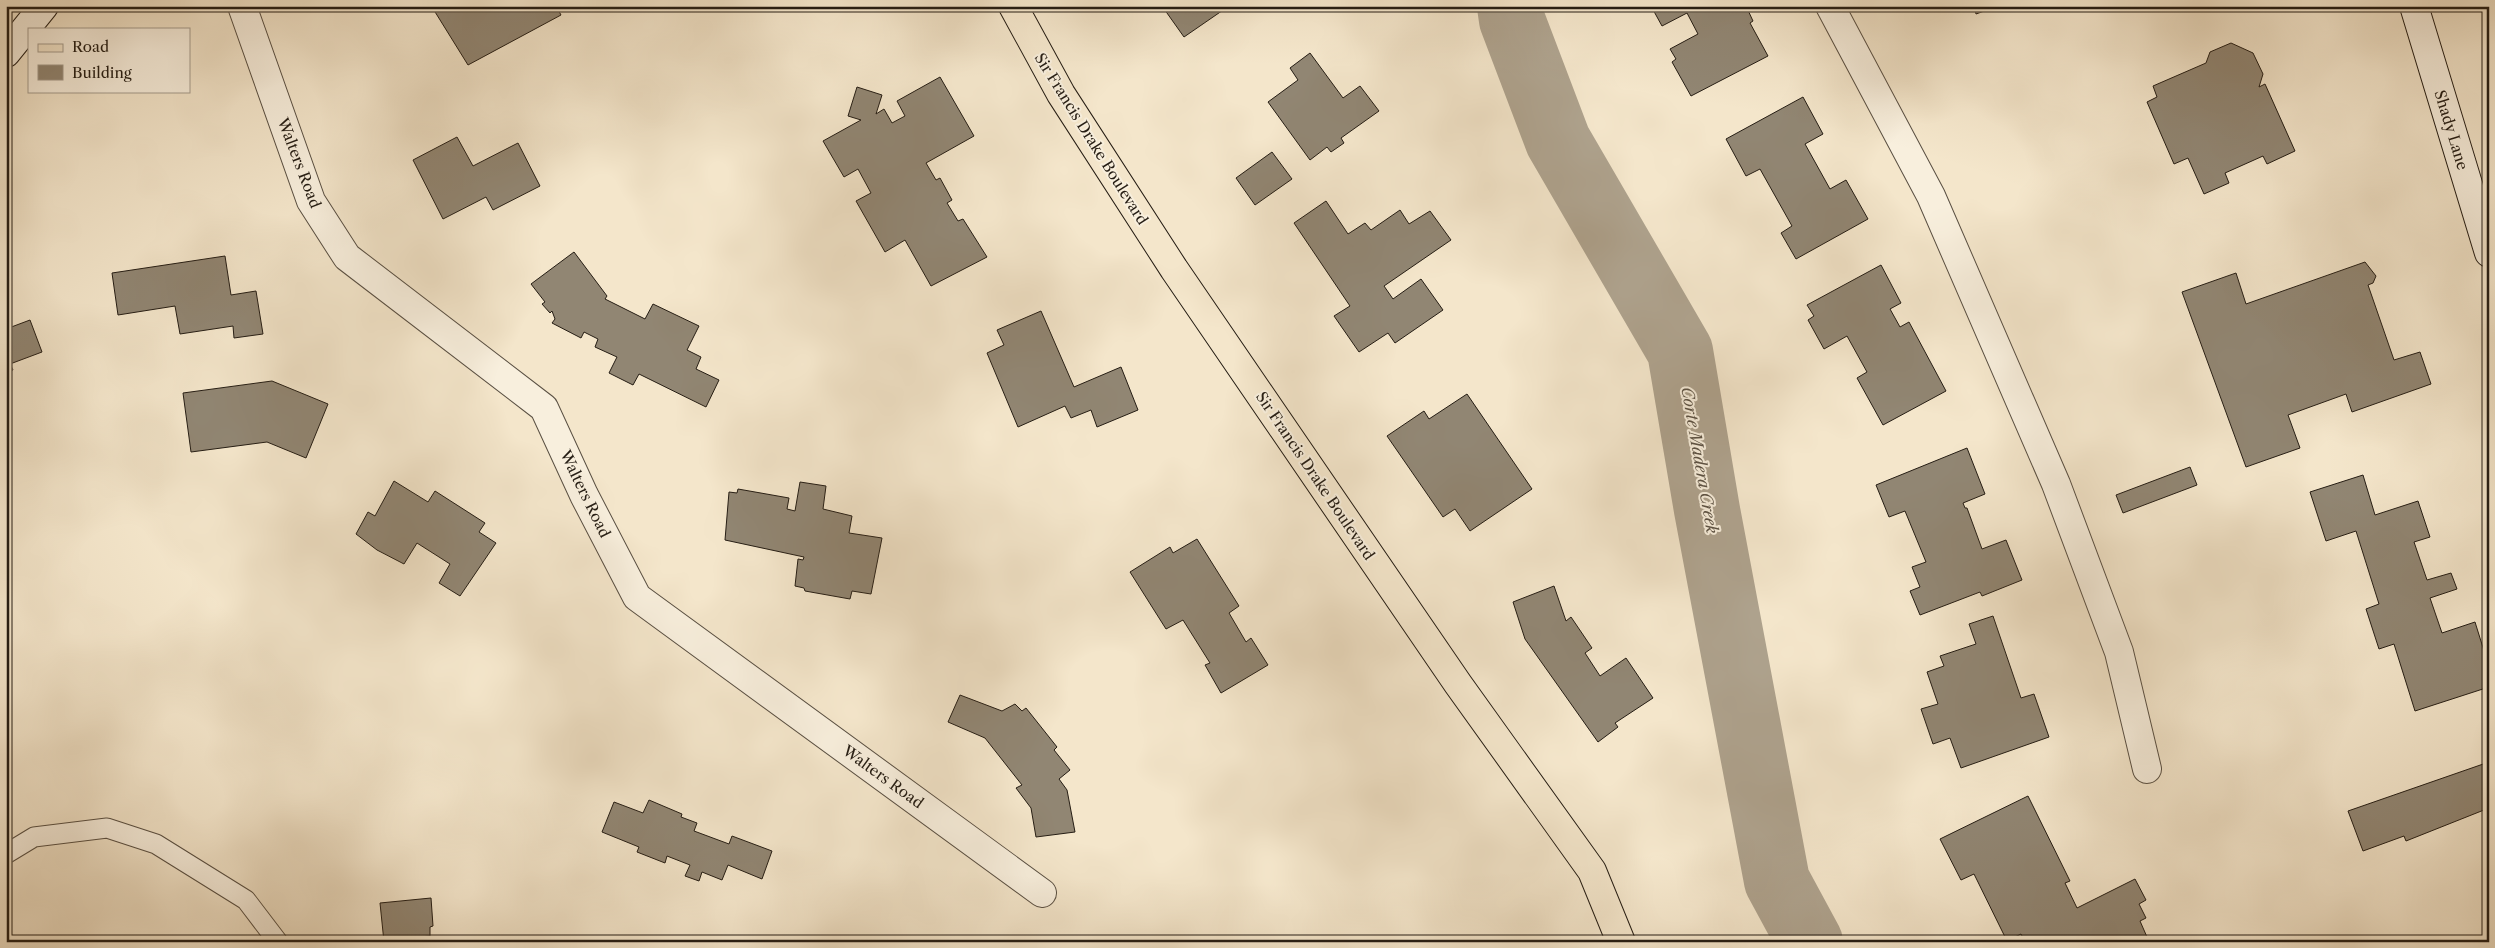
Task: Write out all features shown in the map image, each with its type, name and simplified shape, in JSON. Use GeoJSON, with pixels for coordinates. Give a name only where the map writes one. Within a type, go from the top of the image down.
{"type":"FeatureCollection","features":[{"type":"Feature","properties":{"kind":"main road","name":"Sir Francis Drake Boulevard"},"geometry":{"type":"LineString","coordinates":[[1012,6],[1061,94],[1164,255],[1458,684],[1592,871],[1621,942]]}},
{"type":"Feature","properties":{"kind":"street"},"geometry":{"type":"LineString","coordinates":[[6,53],[44,6]]}},
{"type":"Feature","properties":{"kind":"street","name":"Walters Road"},"geometry":{"type":"LineString","coordinates":[[242,6],[310,201],[347,257],[544,408],[584,495],[637,597],[1042,893]]}},
{"type":"Feature","properties":{"kind":"street"},"geometry":{"type":"LineString","coordinates":[[1830,6],[1931,196],[2056,484],[2119,652],[2148,769]]}},
{"type":"Feature","properties":{"kind":"street","name":"Shady Lane"},"geometry":{"type":"LineString","coordinates":[[2414,6],[2489,253]]}},
{"type":"Feature","properties":{"kind":"lane"},"geometry":{"type":"LineString","coordinates":[[6,854],[34,837],[107,828],[156,844],[246,900],[278,942]]}},
{"type":"Feature","properties":{"kind":"building"},"geometry":{"type":"Polygon","coordinates":[[[556,6],[561,15],[468,65],[432,7],[556,6]]]}},
{"type":"Feature","properties":{"kind":"building"},"geometry":{"type":"Polygon","coordinates":[[[1162,6],[1229,6],[1184,37],[1162,6]]]}},
{"type":"Feature","properties":{"kind":"building"},"geometry":{"type":"Polygon","coordinates":[[[1651,6],[1746,6],[1753,21],[1750,23],[1768,56],[1691,96],[1672,62],[1676,59],[1670,49],[1698,34],[1687,13],[1662,26],[1651,6]]]}},
{"type":"Feature","properties":{"kind":"building"},"geometry":{"type":"Polygon","coordinates":[[[1974,6],[1998,6],[1976,14],[1974,6]]]}},
{"type":"Feature","properties":{"kind":"building"},"geometry":{"type":"Polygon","coordinates":[[[2231,43],[2253,53],[2263,74],[2259,87],[2265,84],[2295,151],[2267,164],[2263,156],[2225,173],[2229,183],[2204,194],[2188,158],[2174,164],[2147,102],[2157,97],[2153,86],[2206,63],[2210,52],[2231,43]]]}},
{"type":"Feature","properties":{"kind":"building"},"geometry":{"type":"Polygon","coordinates":[[[1310,53],[1343,98],[1360,86],[1379,111],[1341,138],[1344,143],[1331,152],[1327,147],[1310,160],[1268,102],[1298,80],[1290,68],[1310,53]]]}},
{"type":"Feature","properties":{"kind":"building"},"geometry":{"type":"Polygon","coordinates":[[[940,77],[974,136],[926,163],[936,180],[940,178],[952,200],[947,203],[958,221],[963,219],[987,257],[931,286],[905,240],[885,252],[856,201],[871,193],[858,169],[844,177],[823,141],[861,120],[848,116],[857,87],[882,95],[876,114],[884,109],[892,123],[905,116],[897,101],[940,77]]]}},
{"type":"Feature","properties":{"kind":"building"},"geometry":{"type":"Polygon","coordinates":[[[1803,97],[1823,134],[1805,144],[1830,189],[1846,180],[1868,219],[1796,259],[1781,233],[1792,226],[1760,169],[1746,176],[1726,139],[1803,97]]]}},
{"type":"Feature","properties":{"kind":"building"},"geometry":{"type":"Polygon","coordinates":[[[457,137],[473,166],[518,143],[540,186],[493,210],[486,197],[443,219],[413,160],[457,137]]]}},
{"type":"Feature","properties":{"kind":"building"},"geometry":{"type":"Polygon","coordinates":[[[1272,152],[1292,179],[1255,205],[1236,178],[1272,152]]]}},
{"type":"Feature","properties":{"kind":"building"},"geometry":{"type":"Polygon","coordinates":[[[1326,201],[1348,234],[1365,223],[1371,230],[1400,210],[1409,224],[1430,211],[1451,240],[1384,286],[1393,299],[1421,279],[1443,310],[1395,343],[1388,333],[1359,352],[1334,316],[1350,306],[1294,223],[1326,201]]]}},
{"type":"Feature","properties":{"kind":"building"},"geometry":{"type":"Polygon","coordinates":[[[574,252],[607,296],[605,299],[645,319],[653,304],[699,326],[687,350],[701,357],[696,369],[719,380],[706,407],[639,374],[633,385],[609,373],[617,357],[595,347],[598,339],[584,332],[581,338],[552,323],[555,319],[552,311],[550,313],[542,304],[545,302],[531,284],[574,252]]]}},
{"type":"Feature","properties":{"kind":"building"},"geometry":{"type":"Polygon","coordinates":[[[225,256],[231,295],[256,291],[263,334],[234,338],[233,326],[180,334],[175,306],[118,315],[112,273],[225,256]]]}},
{"type":"Feature","properties":{"kind":"building"},"geometry":{"type":"Polygon","coordinates":[[[2365,262],[2376,276],[2373,283],[2368,285],[2394,360],[2420,352],[2431,384],[2352,412],[2346,394],[2288,415],[2300,448],[2246,467],[2182,292],[2236,273],[2246,304],[2365,262]]]}},
{"type":"Feature","properties":{"kind":"building"},"geometry":{"type":"Polygon","coordinates":[[[1881,265],[1901,303],[1890,309],[1900,327],[1909,322],[1946,391],[1883,425],[1857,378],[1867,372],[1847,336],[1824,349],[1808,320],[1814,316],[1807,305],[1881,265]]]}},
{"type":"Feature","properties":{"kind":"building"},"geometry":{"type":"Polygon","coordinates":[[[1041,311],[1074,387],[1121,367],[1138,410],[1097,427],[1091,410],[1071,418],[1065,406],[1018,427],[987,353],[1004,345],[997,330],[1041,311]]]}},
{"type":"Feature","properties":{"kind":"building"},"geometry":{"type":"Polygon","coordinates":[[[30,320],[42,352],[10,364],[13,370],[6,373],[6,329],[30,320]]]}},
{"type":"Feature","properties":{"kind":"building"},"geometry":{"type":"Polygon","coordinates":[[[272,381],[328,404],[306,458],[267,442],[191,452],[183,393],[272,381]]]}},
{"type":"Feature","properties":{"kind":"building"},"geometry":{"type":"Polygon","coordinates":[[[1467,394],[1532,489],[1470,531],[1455,509],[1443,517],[1387,436],[1424,411],[1429,419],[1467,394]]]}},
{"type":"Feature","properties":{"kind":"building"},"geometry":{"type":"Polygon","coordinates":[[[1967,448],[1985,494],[1963,503],[1965,508],[1967,508],[1982,549],[2006,540],[2022,580],[1982,596],[1980,592],[1920,615],[1910,591],[1920,587],[1912,567],[1926,562],[1905,511],[1889,517],[1876,485],[1967,448]]]}},
{"type":"Feature","properties":{"kind":"building"},"geometry":{"type":"Polygon","coordinates":[[[2190,467],[2197,485],[2123,513],[2116,495],[2190,467]]]}},
{"type":"Feature","properties":{"kind":"building"},"geometry":{"type":"Polygon","coordinates":[[[2363,475],[2375,515],[2418,501],[2430,537],[2414,542],[2427,580],[2451,573],[2457,589],[2430,598],[2442,633],[2475,622],[2489,667],[2489,687],[2415,711],[2394,644],[2379,649],[2366,609],[2379,604],[2356,531],[2326,541],[2310,492],[2363,475]]]}},
{"type":"Feature","properties":{"kind":"building"},"geometry":{"type":"Polygon","coordinates":[[[394,481],[428,502],[435,491],[485,523],[479,532],[496,543],[460,596],[439,583],[450,564],[417,543],[404,564],[377,550],[356,534],[368,512],[375,516],[394,481]]]}},
{"type":"Feature","properties":{"kind":"building"},"geometry":{"type":"Polygon","coordinates":[[[800,482],[826,486],[823,509],[852,516],[849,533],[882,538],[871,594],[852,591],[850,599],[805,591],[804,588],[795,586],[798,559],[803,560],[804,557],[725,540],[729,492],[737,493],[738,489],[789,498],[787,509],[795,511],[800,482]]]}},
{"type":"Feature","properties":{"kind":"building"},"geometry":{"type":"Polygon","coordinates":[[[1197,539],[1239,606],[1229,613],[1246,642],[1251,638],[1268,665],[1221,693],[1205,665],[1210,663],[1183,620],[1166,629],[1130,572],[1170,547],[1173,553],[1197,539]]]}},
{"type":"Feature","properties":{"kind":"building"},"geometry":{"type":"Polygon","coordinates":[[[1554,586],[1566,621],[1571,617],[1592,648],[1585,653],[1600,676],[1626,658],[1653,698],[1615,723],[1618,727],[1598,742],[1525,639],[1513,602],[1554,586]]]}},
{"type":"Feature","properties":{"kind":"building"},"geometry":{"type":"Polygon","coordinates":[[[1993,616],[2021,698],[2034,694],[2049,737],[1961,768],[1950,738],[1933,744],[1921,709],[1938,704],[1927,672],[1944,666],[1940,656],[1976,644],[1969,624],[1993,616]]]}},
{"type":"Feature","properties":{"kind":"building"},"geometry":{"type":"Polygon","coordinates":[[[960,695],[1002,711],[1015,704],[1022,711],[1026,708],[1057,747],[1054,750],[1070,770],[1059,779],[1067,790],[1075,832],[1036,837],[1031,808],[1016,788],[1022,785],[985,738],[948,722],[960,695]]]}},
{"type":"Feature","properties":{"kind":"building"},"geometry":{"type":"Polygon","coordinates":[[[2489,762],[2489,808],[2406,841],[2404,836],[2363,851],[2348,811],[2489,762]]]}},
{"type":"Feature","properties":{"kind":"building"},"geometry":{"type":"Polygon","coordinates":[[[2028,796],[2070,881],[2065,883],[2077,908],[2135,879],[2146,900],[2139,904],[2146,918],[2140,921],[2147,937],[2137,942],[2025,942],[2021,934],[2007,941],[1974,874],[1961,880],[1940,839],[2028,796]]]}},
{"type":"Feature","properties":{"kind":"building"},"geometry":{"type":"Polygon","coordinates":[[[649,800],[682,814],[681,817],[697,823],[694,831],[729,844],[732,836],[772,851],[762,879],[728,865],[722,880],[702,872],[699,881],[685,876],[690,865],[667,856],[665,863],[637,852],[639,847],[602,832],[614,802],[643,813],[649,800]]]}},
{"type":"Feature","properties":{"kind":"building"},"geometry":{"type":"Polygon","coordinates":[[[431,898],[433,926],[430,927],[430,936],[419,937],[420,942],[384,942],[380,903],[431,898]]]}},
{"type":"Feature","properties":{"kind":"waterway","name":"Corte Madera Creek"},"geometry":{"type":"LineString","coordinates":[[1510,6],[1512,20],[1558,141],[1680,351],[1707,510],[1777,881],[1810,942]]}}]}
